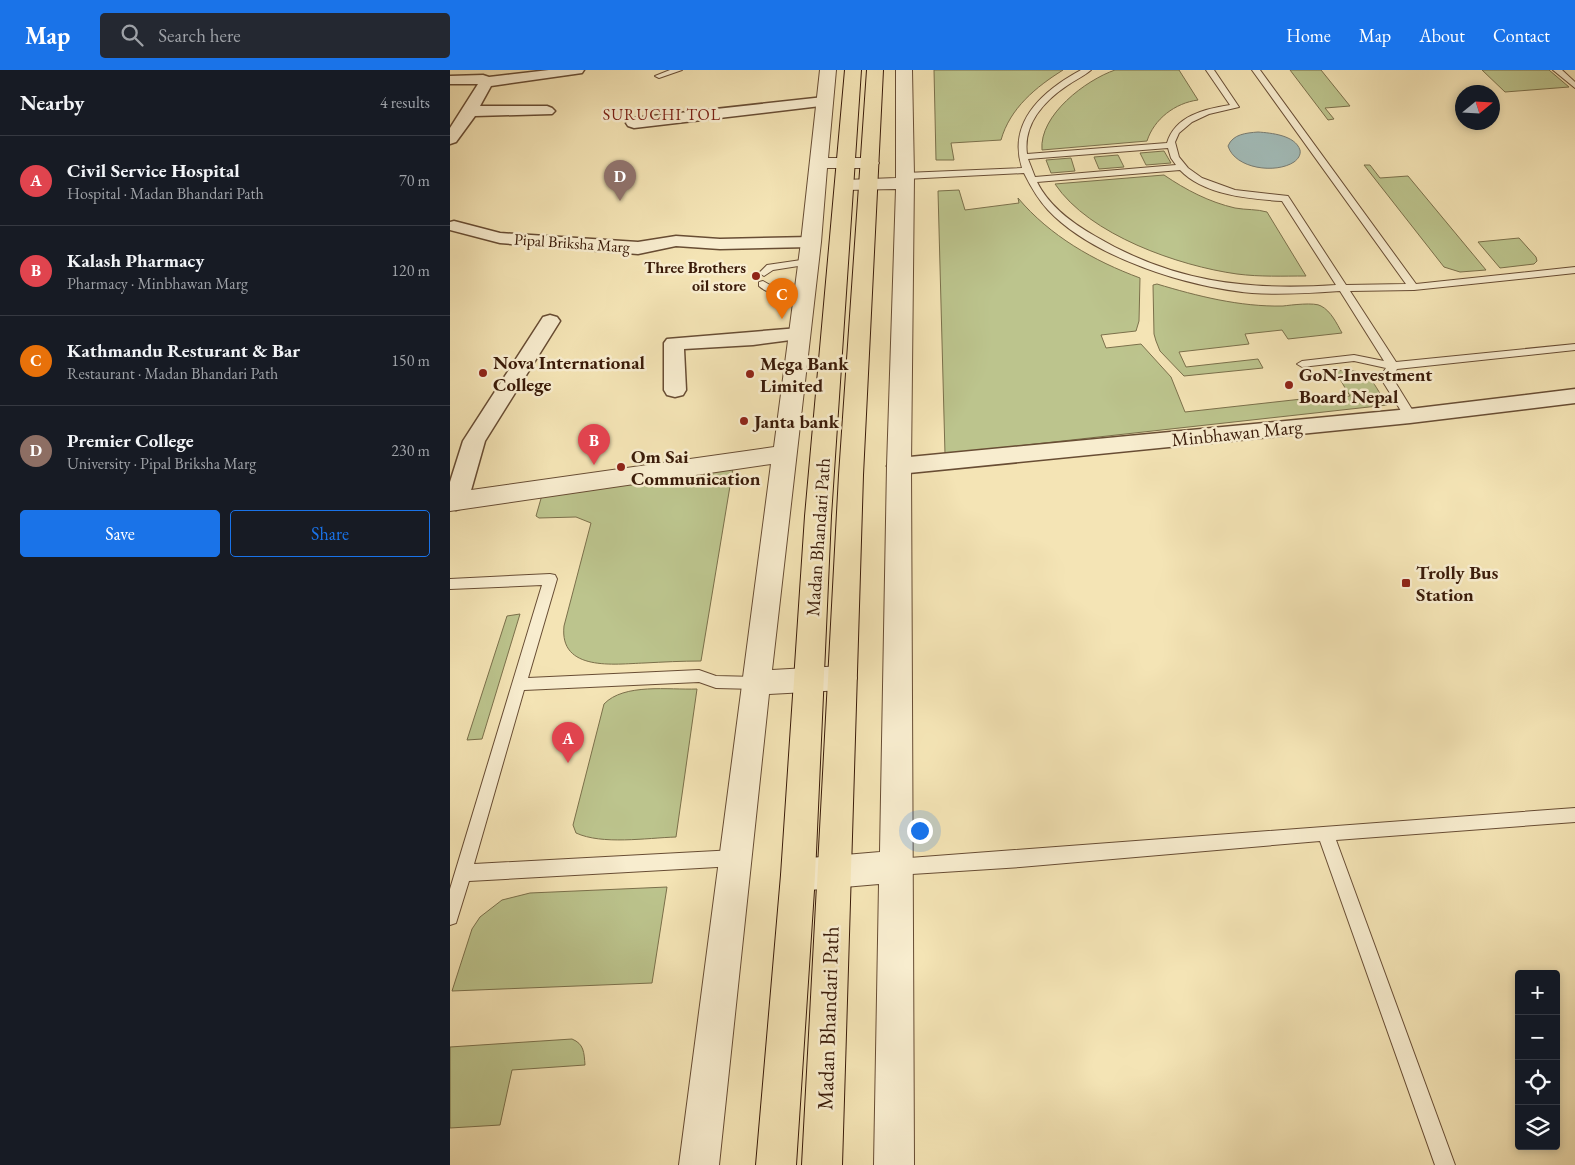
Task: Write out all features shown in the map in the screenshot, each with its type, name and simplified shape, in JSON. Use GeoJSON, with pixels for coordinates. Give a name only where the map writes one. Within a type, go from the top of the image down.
{"type":"FeatureCollection","features":[{"type":"Feature","properties":{"kind":"highway","name":"Madan Bhandari Path"},"geometry":{"type":"LineString","coordinates":[[776,1165],[798,875],[818,516],[853,70]]}},
{"type":"Feature","properties":{"kind":"highway","name":"Madan Bhandari Path"},"geometry":{"type":"LineString","coordinates":[[822,1165],[852,475],[875,70]]}},
{"type":"Feature","properties":{"kind":"street"},"geometry":{"type":"LineString","coordinates":[[450,80],[577,70]]}},
{"type":"Feature","properties":{"kind":"street"},"geometry":{"type":"LineString","coordinates":[[699,1165],[756,683],[810,252],[828,70]]}},
{"type":"Feature","properties":{"kind":"street"},"geometry":{"type":"LineString","coordinates":[[894,1165],[899,466],[905,180],[904,70]]}},
{"type":"Feature","properties":{"kind":"street"},"geometry":{"type":"LineString","coordinates":[[450,139],[470,111],[484,77]]}},
{"type":"Feature","properties":{"kind":"street"},"geometry":{"type":"LineString","coordinates":[[634,123],[824,102]]}},
{"type":"Feature","properties":{"kind":"street"},"geometry":{"type":"LineString","coordinates":[[470,111],[547,111]]}},
{"type":"Feature","properties":{"kind":"street"},"geometry":{"type":"LineString","coordinates":[[818,163],[870,163]]}},
{"type":"Feature","properties":{"kind":"street"},"geometry":{"type":"LineString","coordinates":[[845,185],[905,180]]}},
{"type":"Feature","properties":{"kind":"street","name":"Pipal Briksha Marg"},"geometry":{"type":"LineString","coordinates":[[454,226],[500,238],[638,248],[676,241],[810,252]]}},
{"type":"Feature","properties":{"kind":"street"},"geometry":{"type":"LineString","coordinates":[[550,321],[474,441],[453,501],[784,454]]}},
{"type":"Feature","properties":{"kind":"street"},"geometry":{"type":"LineString","coordinates":[[675,390],[674,343],[753,339],[799,334]]}},
{"type":"Feature","properties":{"kind":"street","name":"Minbhawan Marg"},"geometry":{"type":"LineString","coordinates":[[899,466],[1410,416],[1575,396]]}},
{"type":"Feature","properties":{"kind":"street"},"geometry":{"type":"LineString","coordinates":[[756,683],[843,678]]}},
{"type":"Feature","properties":{"kind":"street"},"geometry":{"type":"LineString","coordinates":[[798,875],[896,867]]}},
{"type":"Feature","properties":{"kind":"lane"},"geometry":{"type":"LineString","coordinates":[[659,76],[678,70]]}},
{"type":"Feature","properties":{"kind":"lane"},"geometry":{"type":"LineString","coordinates":[[1088,70],[1051,94],[1032,115],[1022,135],[1020,144],[1026,170],[1030,180],[1046,204],[1072,225],[1112,250],[1167,273],[1236,288],[1275,291],[1413,287],[1575,270]]}},
{"type":"Feature","properties":{"kind":"lane"},"geometry":{"type":"LineString","coordinates":[[1210,70],[1235,107],[1207,112],[1186,121],[1174,134],[1172,145],[1175,158],[1183,167],[1201,180],[1230,192],[1264,198],[1285,198],[1393,366]]}},
{"type":"Feature","properties":{"kind":"lane"},"geometry":{"type":"LineString","coordinates":[[1256,70],[1413,287]]}},
{"type":"Feature","properties":{"kind":"lane"},"geometry":{"type":"LineString","coordinates":[[1556,70],[1575,86]]}},
{"type":"Feature","properties":{"kind":"lane"},"geometry":{"type":"LineString","coordinates":[[1023,157],[1172,145]]}},
{"type":"Feature","properties":{"kind":"lane"},"geometry":{"type":"LineString","coordinates":[[1030,180],[1183,167]]}},
{"type":"Feature","properties":{"kind":"lane"},"geometry":{"type":"LineString","coordinates":[[905,180],[1026,170]]}},
{"type":"Feature","properties":{"kind":"lane"},"geometry":{"type":"LineString","coordinates":[[764,273],[770,267],[810,252]]}},
{"type":"Feature","properties":{"kind":"lane"},"geometry":{"type":"LineString","coordinates":[[763,284],[765,288],[777,292],[805,292]]}},
{"type":"Feature","properties":{"kind":"lane"},"geometry":{"type":"LineString","coordinates":[[1302,364],[1354,358],[1393,366],[1575,347]]}},
{"type":"Feature","properties":{"kind":"lane"},"geometry":{"type":"LineString","coordinates":[[1393,366],[1386,377],[1410,416]]}},
{"type":"Feature","properties":{"kind":"lane"},"geometry":{"type":"LineString","coordinates":[[450,584],[550,579],[450,917]]}},
{"type":"Feature","properties":{"kind":"lane"},"geometry":{"type":"LineString","coordinates":[[519,684],[699,676],[716,682],[756,683]]}},
{"type":"Feature","properties":{"kind":"lane"},"geometry":{"type":"LineString","coordinates":[[896,867],[1575,815]]}},
{"type":"Feature","properties":{"kind":"lane"},"geometry":{"type":"LineString","coordinates":[[1325,833],[1445,1165]]}},
{"type":"Feature","properties":{"kind":"lane"},"geometry":{"type":"LineString","coordinates":[[463,873],[735,858]]}},
{"type":"Feature","properties":{"kind":"green space"},"geometry":{"type":"Polygon","coordinates":[[[934,70],[1063,70],[1034,91],[1017,108],[1001,140],[951,143],[954,160],[936,160],[934,70]]]}},
{"type":"Feature","properties":{"kind":"green space"},"geometry":{"type":"Polygon","coordinates":[[[1115,70],[1179,70],[1198,100],[1181,105],[1166,113],[1150,133],[1147,141],[1042,150],[1043,137],[1048,124],[1066,101],[1078,90],[1115,70]]]}},
{"type":"Feature","properties":{"kind":"green space"},"geometry":{"type":"Polygon","coordinates":[[[1290,70],[1321,70],[1350,106],[1325,108],[1334,119],[1328,120],[1290,70]]]}},
{"type":"Feature","properties":{"kind":"green space"},"geometry":{"type":"Polygon","coordinates":[[[1482,70],[1549,70],[1569,87],[1505,92],[1500,85],[1482,70]]]}},
{"type":"Feature","properties":{"kind":"green space"},"geometry":{"type":"Polygon","coordinates":[[[1164,151],[1171,163],[1146,165],[1140,153],[1164,151]]]}},
{"type":"Feature","properties":{"kind":"green space"},"geometry":{"type":"Polygon","coordinates":[[[1118,155],[1124,167],[1099,169],[1094,157],[1118,155]]]}},
{"type":"Feature","properties":{"kind":"green space"},"geometry":{"type":"Polygon","coordinates":[[[1071,158],[1075,171],[1051,173],[1046,160],[1071,158]]]}},
{"type":"Feature","properties":{"kind":"green space"},"geometry":{"type":"Polygon","coordinates":[[[1364,165],[1370,165],[1380,178],[1408,176],[1486,270],[1460,272],[1444,267],[1364,165]]]}},
{"type":"Feature","properties":{"kind":"green space"},"geometry":{"type":"Polygon","coordinates":[[[1164,175],[1207,199],[1235,208],[1267,212],[1306,276],[1237,274],[1189,264],[1163,255],[1112,233],[1070,202],[1055,184],[1164,175]]]}},
{"type":"Feature","properties":{"kind":"green space"},"geometry":{"type":"Polygon","coordinates":[[[959,190],[965,210],[1019,203],[1018,198],[1044,224],[1074,246],[1106,264],[1140,278],[1139,321],[1136,331],[1101,335],[1106,348],[1141,344],[1171,377],[1185,412],[1320,397],[1329,399],[1350,396],[1335,371],[1347,370],[1362,373],[1368,377],[1387,405],[945,454],[938,191],[959,190]]]}},
{"type":"Feature","properties":{"kind":"green space"},"geometry":{"type":"Polygon","coordinates":[[[1519,238],[1536,257],[1537,261],[1534,264],[1500,268],[1478,242],[1519,238]]]}},
{"type":"Feature","properties":{"kind":"green space"},"geometry":{"type":"Polygon","coordinates":[[[1157,284],[1235,303],[1267,306],[1318,305],[1325,308],[1331,314],[1342,333],[1288,339],[1282,330],[1245,334],[1249,344],[1179,352],[1186,367],[1258,359],[1263,368],[1184,376],[1160,351],[1156,341],[1154,334],[1153,285],[1157,284]]]}},
{"type":"Feature","properties":{"kind":"green space"},"geometry":{"type":"Polygon","coordinates":[[[733,468],[701,661],[605,664],[579,658],[570,651],[565,641],[564,626],[591,523],[576,517],[539,518],[536,516],[542,495],[733,468]]]}},
{"type":"Feature","properties":{"kind":"green space"},"geometry":{"type":"Polygon","coordinates":[[[520,614],[482,739],[467,740],[507,616],[520,614]]]}},
{"type":"Feature","properties":{"kind":"green space"},"geometry":{"type":"Polygon","coordinates":[[[697,689],[676,837],[611,840],[587,837],[576,833],[573,825],[604,704],[613,697],[635,690],[697,689]]]}},
{"type":"Feature","properties":{"kind":"green space"},"geometry":{"type":"Polygon","coordinates":[[[667,887],[652,983],[452,991],[472,929],[480,917],[502,900],[530,893],[667,887]]]}},
{"type":"Feature","properties":{"kind":"green space"},"geometry":{"type":"Polygon","coordinates":[[[572,1039],[579,1043],[584,1052],[585,1065],[512,1070],[500,1125],[450,1128],[450,1047],[572,1039]]]}},
{"type":"Feature","properties":{"kind":"water"},"geometry":{"type":"Polygon","coordinates":[[[1258,132],[1282,136],[1293,141],[1300,150],[1299,157],[1286,166],[1267,168],[1247,164],[1232,154],[1228,146],[1233,139],[1240,135],[1258,132]]]}},
{"type":"Feature","properties":{"kind":"place","name":"Premier College"},"geometry":{"type":"Point","coordinates":[620,201]}},
{"type":"Feature","properties":{"kind":"place","name":"Three Brothers oil store"},"geometry":{"type":"Point","coordinates":[756,276]}},
{"type":"Feature","properties":{"kind":"place","name":"Kathmandu Resturant & Bar"},"geometry":{"type":"Point","coordinates":[782,319]}},
{"type":"Feature","properties":{"kind":"place","name":"Nova International College"},"geometry":{"type":"Point","coordinates":[483,373]}},
{"type":"Feature","properties":{"kind":"place","name":"Mega Bank Limited"},"geometry":{"type":"Point","coordinates":[750,374]}},
{"type":"Feature","properties":{"kind":"place","name":"GoN-Investment Board Nepal"},"geometry":{"type":"Point","coordinates":[1289,385]}},
{"type":"Feature","properties":{"kind":"place","name":"Janta bank"},"geometry":{"type":"Point","coordinates":[744,421]}},
{"type":"Feature","properties":{"kind":"place","name":"Kalash Pharmacy"},"geometry":{"type":"Point","coordinates":[594,465]}},
{"type":"Feature","properties":{"kind":"place","name":"Om Sai Communication"},"geometry":{"type":"Point","coordinates":[621,467]}},
{"type":"Feature","properties":{"kind":"place","name":"Trolly Bus Station"},"geometry":{"type":"Point","coordinates":[1406,583]}},
{"type":"Feature","properties":{"kind":"place","name":"Civil Service Hospital"},"geometry":{"type":"Point","coordinates":[568,763]}},
{"type":"Feature","properties":{"kind":"district","name":"SURUCHI TOL"},"geometry":{"type":"Point","coordinates":[662,114]}}]}
